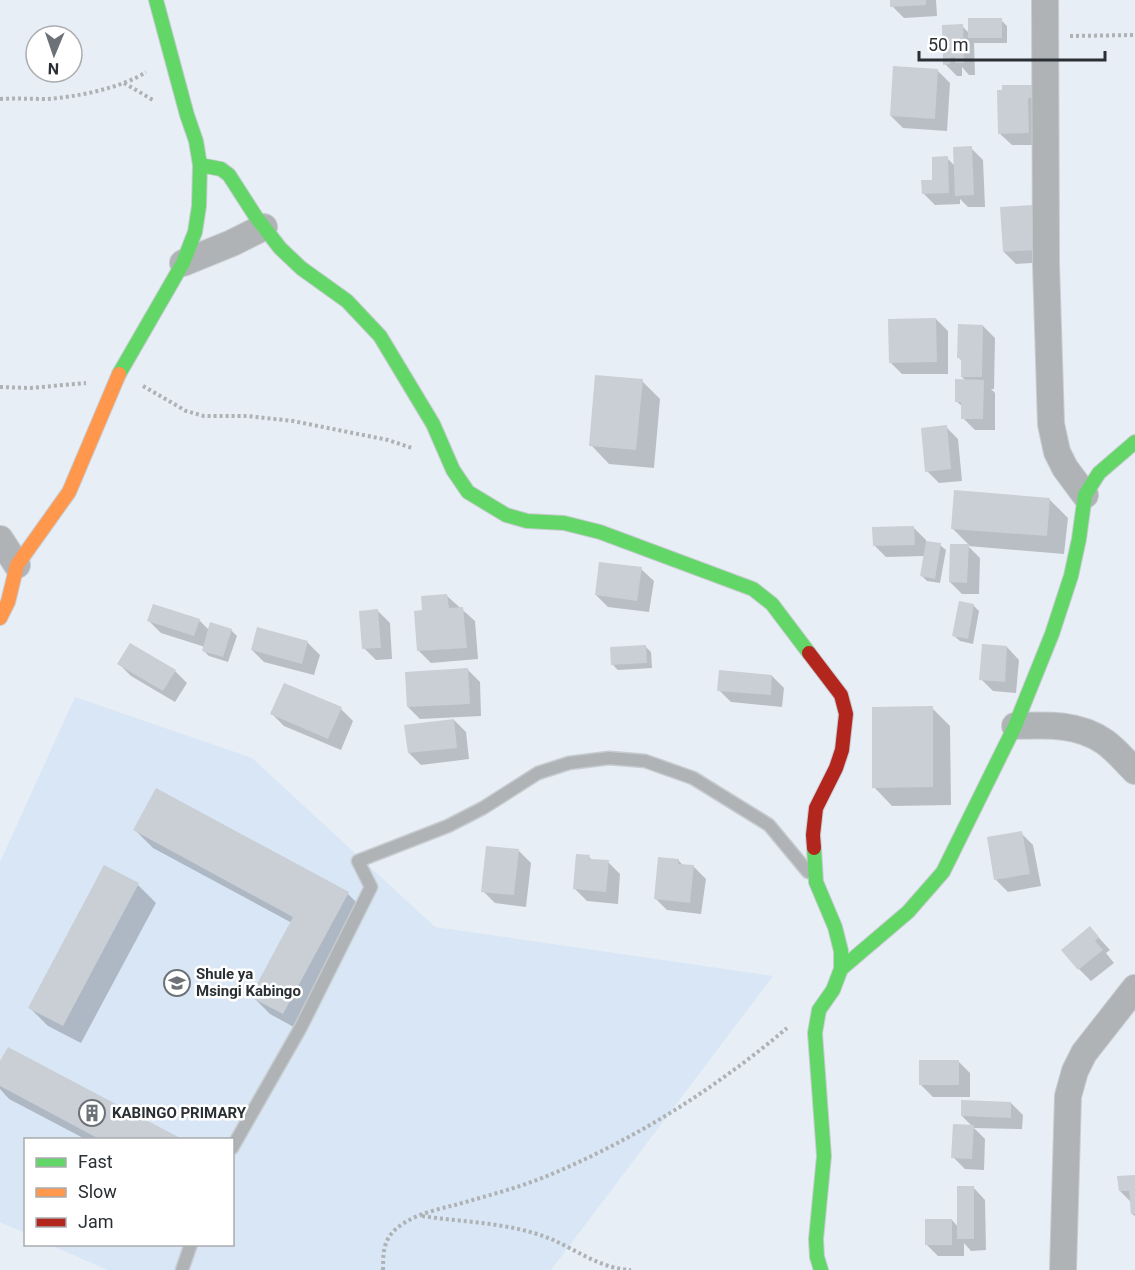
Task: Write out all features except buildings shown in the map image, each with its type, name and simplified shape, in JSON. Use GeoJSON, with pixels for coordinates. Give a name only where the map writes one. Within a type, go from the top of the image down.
{"type":"FeatureCollection","features":[{"type":"Feature","properties":{"kind":"street"},"geometry":{"type":"LineString","coordinates":[[0,618],[8,602],[17,565],[69,492],[122,368],[183,263],[195,232],[200,206],[200,165],[196,141],[156,0]]}},
{"type":"Feature","properties":{"kind":"street"},"geometry":{"type":"LineString","coordinates":[[1045,0],[1046,275],[1051,424],[1057,452],[1065,468],[1085,495]]}},
{"type":"Feature","properties":{"kind":"street"},"geometry":{"type":"LineString","coordinates":[[200,165],[221,169],[229,175],[256,217],[280,248],[301,268],[347,301],[380,336],[433,424],[453,470],[468,492],[506,515],[528,521],[564,523],[600,532],[753,590],[772,604],[841,695],[846,714],[839,760],[821,796],[814,817],[813,855],[816,882],[835,927],[841,951],[841,969],[833,990],[819,1010],[815,1033],[824,1156],[816,1239],[817,1257],[821,1270]]}},
{"type":"Feature","properties":{"kind":"street"},"geometry":{"type":"LineString","coordinates":[[183,263],[264,227]]}},
{"type":"Feature","properties":{"kind":"street"},"geometry":{"type":"LineString","coordinates":[[841,969],[911,910],[930,891],[943,872],[1015,726],[1052,634],[1071,576],[1085,495],[1099,473],[1135,442]]}},
{"type":"Feature","properties":{"kind":"street"},"geometry":{"type":"LineString","coordinates":[[0,541],[17,565]]}},
{"type":"Feature","properties":{"kind":"street"},"geometry":{"type":"LineString","coordinates":[[1015,726],[1064,726],[1090,733],[1106,743],[1135,771]]}},
{"type":"Feature","properties":{"kind":"street"},"geometry":{"type":"LineString","coordinates":[[1063,1270],[1068,1096],[1075,1071],[1084,1053],[1135,988]]}},
{"type":"Feature","properties":{"kind":"lane"},"geometry":{"type":"LineString","coordinates":[[234,1144],[301,1027],[371,887],[358,861],[448,826],[483,808],[538,773],[569,763],[609,758],[645,761],[693,778],[769,825],[816,882]]}},
{"type":"Feature","properties":{"kind":"lane"},"geometry":{"type":"LineString","coordinates":[[182,1270],[191,1246]]}},
{"type":"Feature","properties":{"kind":"path"},"geometry":{"type":"LineString","coordinates":[[1046,36],[1135,35]]}},
{"type":"Feature","properties":{"kind":"path"},"geometry":{"type":"LineString","coordinates":[[0,99],[48,99],[95,91],[124,83],[152,68],[165,55],[167,44]]}},
{"type":"Feature","properties":{"kind":"path"},"geometry":{"type":"LineString","coordinates":[[0,387],[30,388],[115,381],[148,388],[186,411],[204,417],[247,416],[293,421],[388,440],[413,448]]}},
{"type":"Feature","properties":{"kind":"path"},"geometry":{"type":"LineString","coordinates":[[383,1270],[383,1254],[389,1234],[406,1222],[545,1177],[598,1153],[705,1091],[749,1060],[792,1023],[819,1010]]}},
{"type":"Feature","properties":{"kind":"path"},"geometry":{"type":"LineString","coordinates":[[421,1216],[509,1226],[563,1244],[605,1266],[631,1270]]}},
{"type":"Feature","properties":{"kind":"shaded area"},"geometry":{"type":"Polygon","coordinates":[[[75,697],[252,758],[435,927],[773,976],[551,1270],[108,1270],[52,1246],[234,1246],[234,1138],[24,1138],[24,1233],[0,1222],[0,862],[75,697]]]}},
{"type":"Feature","properties":{"kind":"traffic: fast"},"geometry":{"type":"LineString","coordinates":[[119,374],[183,263],[195,232],[199,206],[200,165],[196,141],[156,0]]}},
{"type":"Feature","properties":{"kind":"traffic: fast"},"geometry":{"type":"LineString","coordinates":[[200,165],[221,169],[229,175],[256,217],[280,248],[301,268],[347,301],[380,336],[433,424],[453,470],[468,492],[506,515],[527,521],[564,523],[600,532],[753,589],[772,604],[809,653]]}},
{"type":"Feature","properties":{"kind":"traffic: fast"},"geometry":{"type":"LineString","coordinates":[[841,969],[908,912],[943,872],[1015,726],[1052,634],[1071,576],[1085,495],[1099,473],[1135,442]]}},
{"type":"Feature","properties":{"kind":"traffic: fast"},"geometry":{"type":"LineString","coordinates":[[814,848],[816,882],[835,927],[841,951],[841,969],[833,990],[819,1010],[815,1033],[824,1156],[816,1239],[817,1257],[821,1270]]}},
{"type":"Feature","properties":{"kind":"traffic: slow"},"geometry":{"type":"LineString","coordinates":[[0,618],[8,602],[17,565],[69,492],[119,374]]}},
{"type":"Feature","properties":{"kind":"traffic: jam"},"geometry":{"type":"LineString","coordinates":[[809,653],[841,695],[846,714],[842,750],[836,768],[816,808],[814,848]]}},
{"type":"Feature","properties":{"kind":"place","name":"Shule ya Msingi Kabingo"},"geometry":{"type":"Point","coordinates":[177,983]}},
{"type":"Feature","properties":{"kind":"place","name":"KABINGO PRIMARY"},"geometry":{"type":"Point","coordinates":[92,1113]}}]}
